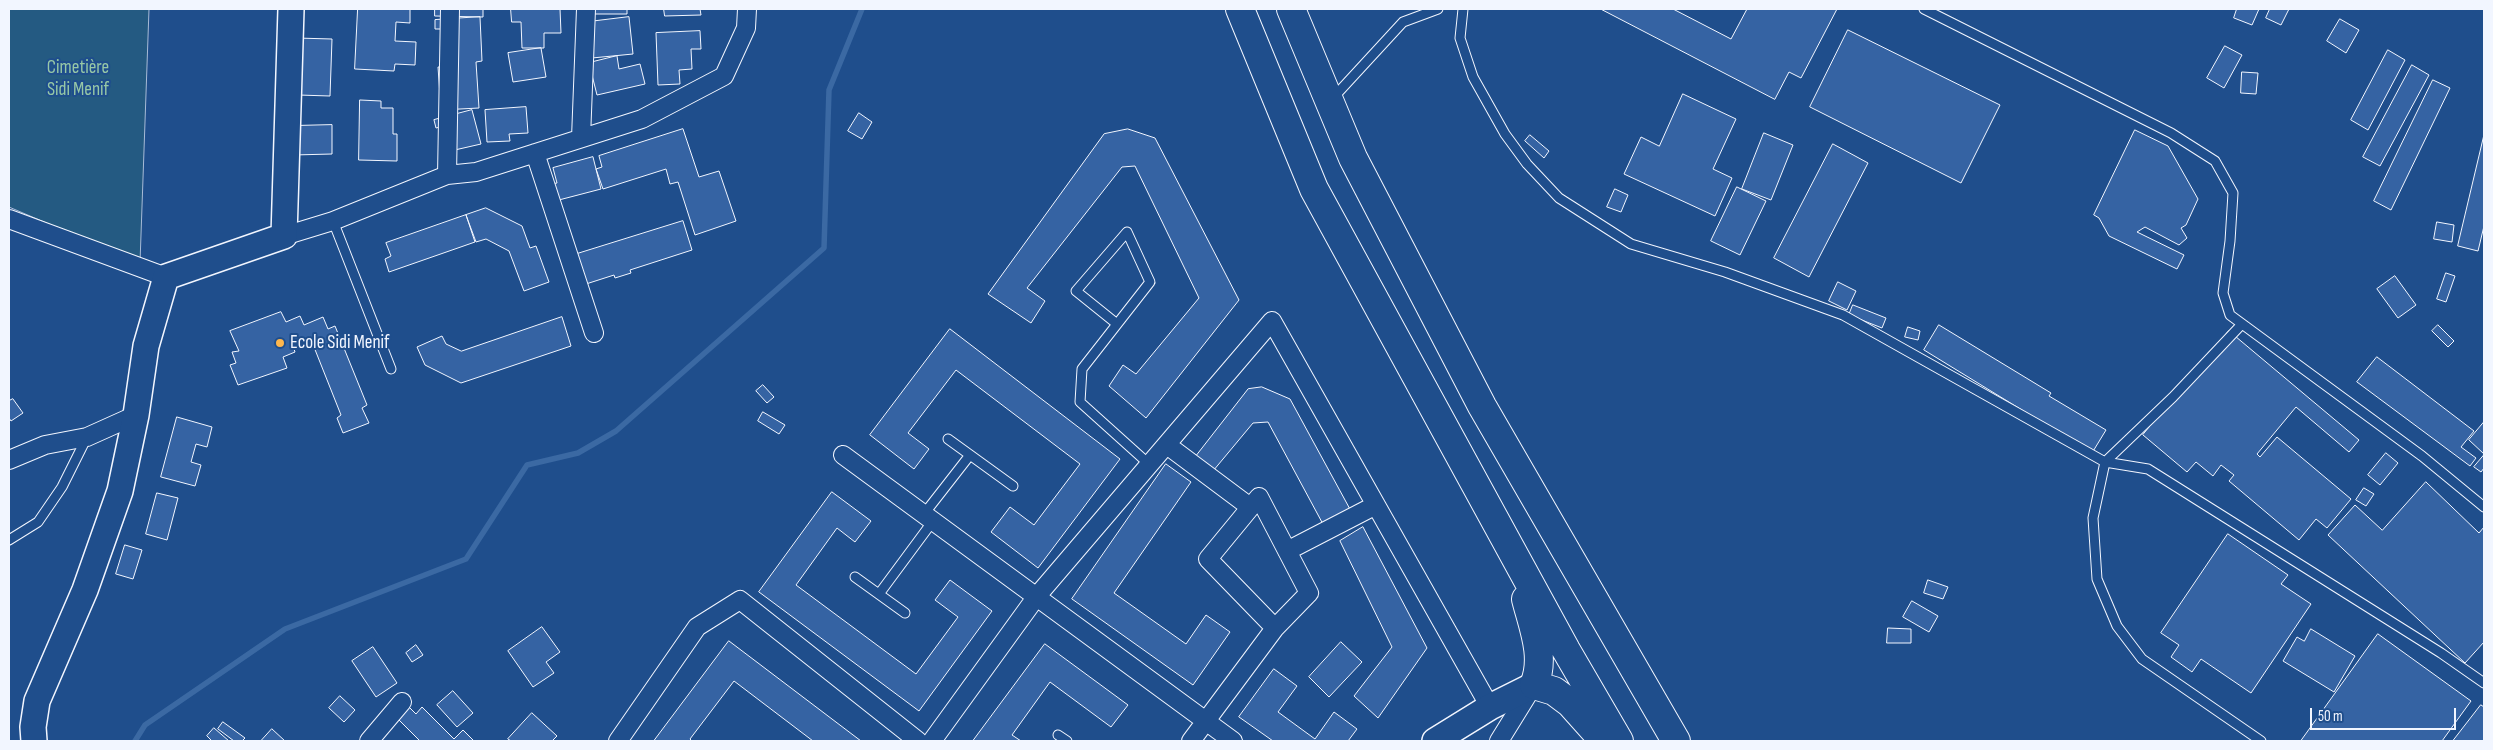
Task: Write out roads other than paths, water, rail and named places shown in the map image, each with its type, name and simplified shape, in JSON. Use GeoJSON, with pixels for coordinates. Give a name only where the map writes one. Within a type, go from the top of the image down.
{"type":"FeatureCollection","features":[{"type":"Feature","properties":{"kind":"highway"},"geometry":{"type":"LineString","coordinates":[[1240,9],[1314,189],[1566,650],[1619,741]]}},
{"type":"Feature","properties":{"kind":"highway"},"geometry":{"type":"LineString","coordinates":[[1291,9],[1353,158],[1482,406],[1676,741]]}},
{"type":"Feature","properties":{"kind":"highway"},"geometry":{"type":"LineString","coordinates":[[1513,552],[1538,644],[1539,674],[1534,685],[1554,691],[1570,703],[1604,741]]}},
{"type":"Feature","properties":{"kind":"street"},"geometry":{"type":"LineString","coordinates":[[284,236],[291,9]]}},
{"type":"Feature","properties":{"kind":"street"},"geometry":{"type":"LineString","coordinates":[[447,176],[450,9]]}},
{"type":"Feature","properties":{"kind":"street"},"geometry":{"type":"LineString","coordinates":[[581,138],[586,9]]}},
{"type":"Feature","properties":{"kind":"street"},"geometry":{"type":"LineString","coordinates":[[9,219],[166,276],[333,221],[447,176],[476,172],[642,119],[724,76],[746,28],[747,9]]}},
{"type":"Feature","properties":{"kind":"street"},"geometry":{"type":"LineString","coordinates":[[535,153],[594,333]]}},
{"type":"Feature","properties":{"kind":"street"},"geometry":{"type":"LineString","coordinates":[[34,741],[33,727],[37,701],[85,590],[120,491],[136,415],[146,346],[166,276]]}},
{"type":"Feature","properties":{"kind":"street"},"geometry":{"type":"LineString","coordinates":[[932,741],[1037,596],[1272,322],[1490,707]]}},
{"type":"Feature","properties":{"kind":"street"},"geometry":{"type":"LineString","coordinates":[[9,460],[45,445],[87,437],[136,415]]}},
{"type":"Feature","properties":{"kind":"street"},"geometry":{"type":"LineString","coordinates":[[1167,445],[1250,507]]}},
{"type":"Feature","properties":{"kind":"street"},"geometry":{"type":"LineString","coordinates":[[843,455],[1233,741]]}},
{"type":"Feature","properties":{"kind":"street"},"geometry":{"type":"LineString","coordinates":[[1191,741],[1275,628],[1309,593],[1259,497],[1208,559],[1275,628]]}},
{"type":"Feature","properties":{"kind":"street"},"geometry":{"type":"LineString","coordinates":[[1288,550],[1376,505]]}},
{"type":"Feature","properties":{"kind":"street"},"geometry":{"type":"LineString","coordinates":[[618,741],[697,628],[740,600],[918,741]]}},
{"type":"Feature","properties":{"kind":"street"},"geometry":{"type":"LineString","coordinates":[[1435,741],[1490,707],[1534,685]]}},
{"type":"Feature","properties":{"kind":"street"},"geometry":{"type":"LineString","coordinates":[[1499,741],[1534,685]]}},
{"type":"Feature","properties":{"kind":"street"},"geometry":{"type":"LineString","coordinates":[[369,741],[402,702]]}},
{"type":"Feature","properties":{"kind":"lane"},"geometry":{"type":"LineString","coordinates":[[1329,102],[1403,22],[1438,9]]}},
{"type":"Feature","properties":{"kind":"lane"},"geometry":{"type":"LineString","coordinates":[[1463,9],[1460,38],[1473,77],[1505,134],[1527,164],[1560,198],[1631,244],[1725,272],[1843,315],[2105,462],[2148,469],[2441,653],[2484,683]]}},
{"type":"Feature","properties":{"kind":"lane"},"geometry":{"type":"LineString","coordinates":[[1924,9],[2171,133],[2215,161],[2233,193],[2230,241],[2223,293],[2230,315],[2422,456],[2484,507]]}},
{"type":"Feature","properties":{"kind":"lane"},"geometry":{"type":"LineString","coordinates":[[333,221],[391,369]]}},
{"type":"Feature","properties":{"kind":"lane"},"geometry":{"type":"LineString","coordinates":[[1117,324],[1076,291],[1127,232],[1150,282],[1082,369],[1080,402],[1150,465]]}},
{"type":"Feature","properties":{"kind":"lane"},"geometry":{"type":"LineString","coordinates":[[2242,324],[2173,397],[2105,462],[2093,518],[2097,579],[2117,626],[2142,659],[2261,741]]}},
{"type":"Feature","properties":{"kind":"lane"},"geometry":{"type":"LineString","coordinates":[[9,540],[38,522],[62,487],[87,437]]}},
{"type":"Feature","properties":{"kind":"lane"},"geometry":{"type":"LineString","coordinates":[[948,439],[1013,486]]}},
{"type":"Feature","properties":{"kind":"lane"},"geometry":{"type":"LineString","coordinates":[[879,594],[970,455]]}},
{"type":"Feature","properties":{"kind":"lane"},"geometry":{"type":"LineString","coordinates":[[855,577],[905,613]]}},
{"type":"Feature","properties":{"kind":"lane"},"geometry":{"type":"LineString","coordinates":[[1058,735],[1067,741]]}},
{"type":"Feature","properties":{"kind":"waterway"},"geometry":{"type":"LineString","coordinates":[[135,741],[145,725],[285,629],[466,559],[527,465],[578,453],[616,431],[824,248],[829,90],[862,9]]}},
{"type":"Feature","properties":{"kind":"place","name":"Ecole Sidi Menif"},"geometry":{"type":"Point","coordinates":[280,343]}},
{"type":"Feature","properties":{"kind":"park label","name":"Cimetière Sidi Menif"},"geometry":{"type":"Point","coordinates":[78,79]}}]}
